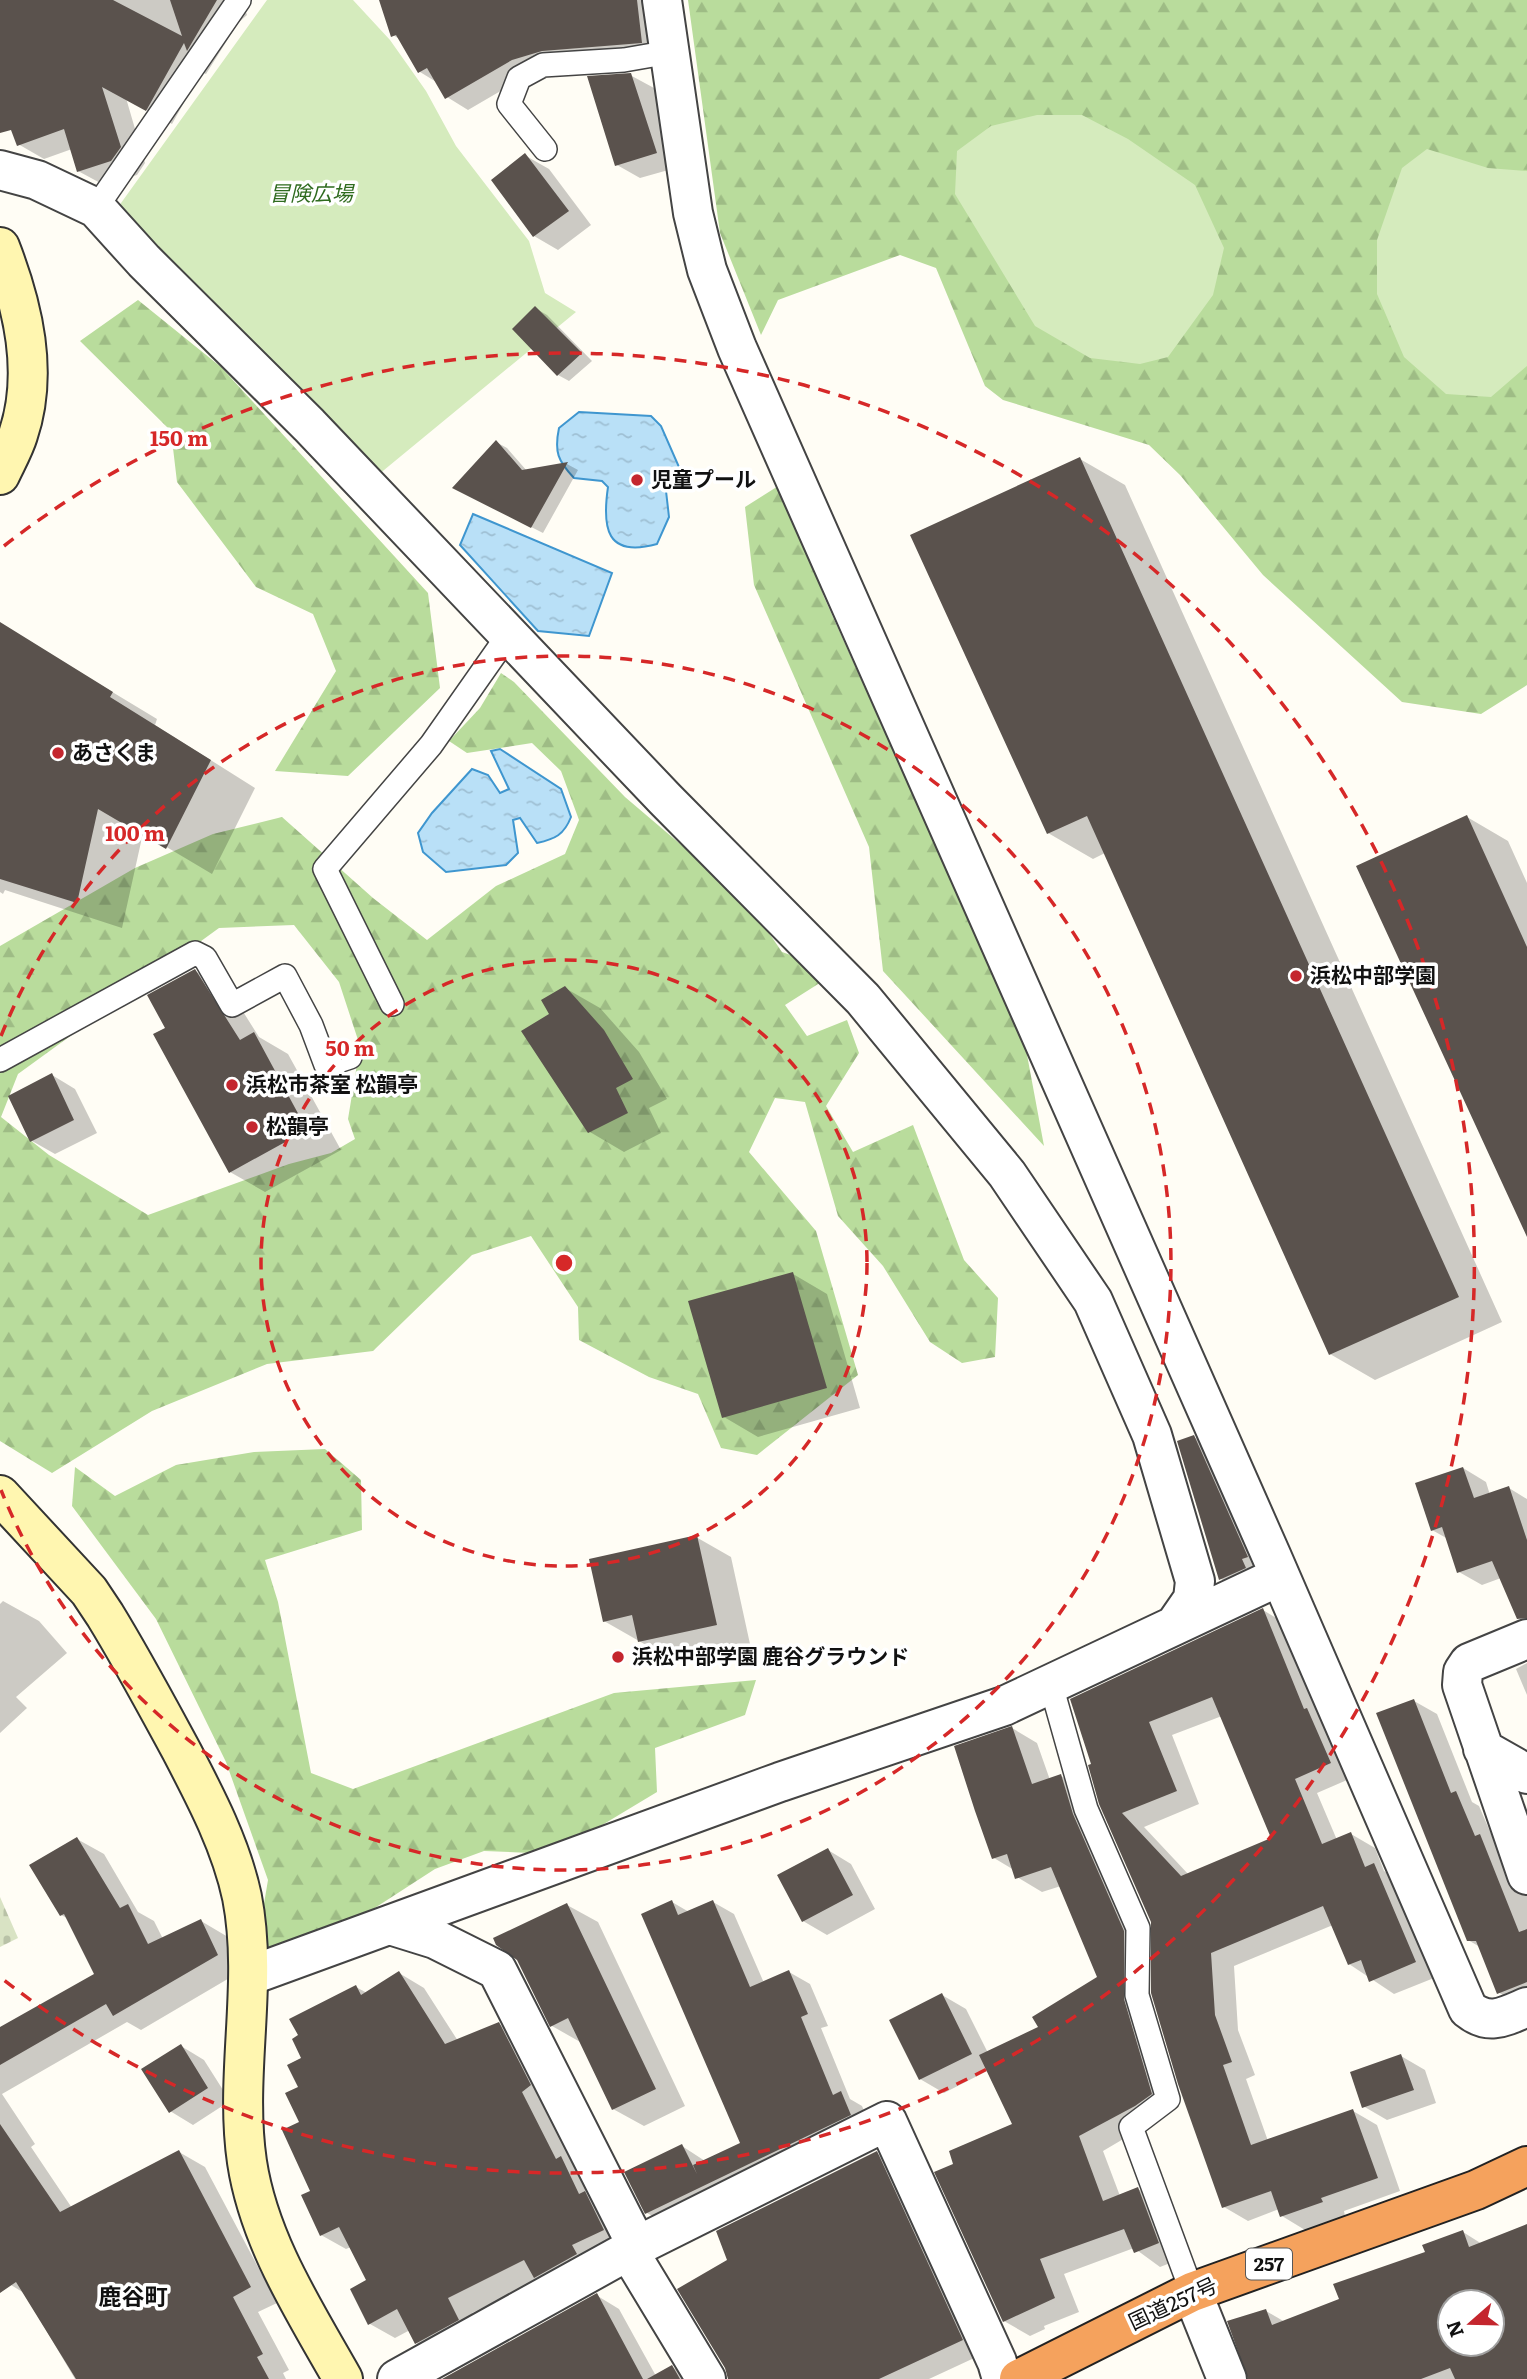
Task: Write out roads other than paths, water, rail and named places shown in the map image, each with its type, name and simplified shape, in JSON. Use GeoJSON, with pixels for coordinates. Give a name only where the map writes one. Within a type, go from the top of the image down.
{"type":"FeatureCollection","features":[{"type":"Feature","properties":{"kind":"highway","name":"国道257号"},"geometry":{"type":"LineString","coordinates":[[1019,2379],[1192,2292],[1476,2190],[1527,2166]]}},
{"type":"Feature","properties":{"kind":"street"},"geometry":{"type":"LineString","coordinates":[[662,0],[693,213],[707,270],[737,348],[1280,1576],[1468,2009],[1480,2019],[1491,2021],[1527,2007]]}},
{"type":"Feature","properties":{"kind":"street"},"geometry":{"type":"LineString","coordinates":[[0,170],[37,180],[96,208],[144,261],[309,425],[664,799],[863,999],[1007,1174],[1093,1301],[1152,1435],[1195,1581],[1193,1599],[1175,1625]]}},
{"type":"Feature","properties":{"kind":"street"},"geometry":{"type":"LineString","coordinates":[[0,247],[17,299],[29,367],[18,435],[0,475]]}},
{"type":"Feature","properties":{"kind":"street"},"geometry":{"type":"LineString","coordinates":[[0,1495],[89,1591],[122,1643],[201,1787],[236,1876],[247,1930],[249,1976],[244,2105],[247,2161],[252,2189],[279,2263],[343,2379]]}},
{"type":"Feature","properties":{"kind":"street"},"geometry":{"type":"LineString","coordinates":[[249,1976],[780,1783],[1004,1706],[1280,1576]]}},
{"type":"Feature","properties":{"kind":"street"},"geometry":{"type":"LineString","coordinates":[[1527,1639],[1469,1663],[1463,1672],[1462,1685],[1527,1875]]}},
{"type":"Feature","properties":{"kind":"street"},"geometry":{"type":"LineString","coordinates":[[1483,1749],[1527,1774]]}},
{"type":"Feature","properties":{"kind":"street"},"geometry":{"type":"LineString","coordinates":[[390,1925],[435,1940],[497,1970],[633,2248],[706,2379]]}},
{"type":"Feature","properties":{"kind":"street"},"geometry":{"type":"LineString","coordinates":[[397,2379],[633,2248],[887,2121],[997,2362],[1002,2379]]}},
{"type":"Feature","properties":{"kind":"street"},"geometry":{"type":"LineString","coordinates":[[1192,2292],[1227,2379]]}},
{"type":"Feature","properties":{"kind":"lane"},"geometry":{"type":"LineString","coordinates":[[96,208],[239,0]]}},
{"type":"Feature","properties":{"kind":"lane"},"geometry":{"type":"LineString","coordinates":[[544,149],[509,104],[519,78],[543,65],[624,60],[670,52]]}},
{"type":"Feature","properties":{"kind":"lane"},"geometry":{"type":"LineString","coordinates":[[392,1004],[325,869],[431,745],[502,644],[505,631]]}},
{"type":"Feature","properties":{"kind":"lane"},"geometry":{"type":"LineString","coordinates":[[0,1059],[195,953],[205,958],[232,1005],[285,976],[311,1025],[326,1065],[350,1057]]}},
{"type":"Feature","properties":{"kind":"lane"},"geometry":{"type":"LineString","coordinates":[[1051,1685],[1086,1809],[1139,1928],[1137,1994],[1168,2099],[1131,2127],[1192,2292]]}},
{"type":"Feature","properties":{"kind":"water","name":"児童プール"},"geometry":{"type":"Polygon","coordinates":[[[579,412],[651,416],[661,426],[686,483],[666,491],[669,517],[657,544],[627,547],[618,543],[607,527],[608,487],[602,481],[574,478],[561,461],[557,450],[559,428],[579,412]]]}},
{"type":"Feature","properties":{"kind":"water"},"geometry":{"type":"Polygon","coordinates":[[[473,514],[612,573],[589,636],[538,631],[460,545],[473,514]]]}},
{"type":"Feature","properties":{"kind":"water"},"geometry":{"type":"Polygon","coordinates":[[[500,749],[561,789],[571,817],[558,835],[537,843],[520,818],[513,820],[518,853],[506,865],[446,872],[423,852],[418,833],[432,813],[472,769],[488,775],[500,793],[509,789],[491,751],[500,749]]]}},
{"type":"Feature","properties":{"kind":"place","name":"児童プール"},"geometry":{"type":"Point","coordinates":[637,480]}},
{"type":"Feature","properties":{"kind":"place","name":"あさくま"},"geometry":{"type":"Point","coordinates":[58,753]}},
{"type":"Feature","properties":{"kind":"place","name":"浜松中部学園"},"geometry":{"type":"Point","coordinates":[1296,976]}},
{"type":"Feature","properties":{"kind":"place","name":"浜松市茶室 松韻亭"},"geometry":{"type":"Point","coordinates":[232,1085]}},
{"type":"Feature","properties":{"kind":"place","name":"松韻亭"},"geometry":{"type":"Point","coordinates":[252,1127]}},
{"type":"Feature","properties":{"kind":"place","name":"浜松中部学園 鹿谷グラウンド"},"geometry":{"type":"Point","coordinates":[618,1657]}},
{"type":"Feature","properties":{"kind":"district","name":"鹿谷町"},"geometry":{"type":"Point","coordinates":[133,2297]}},
{"type":"Feature","properties":{"kind":"park label","name":"冒険広場"},"geometry":{"type":"Point","coordinates":[311,194]}}]}
